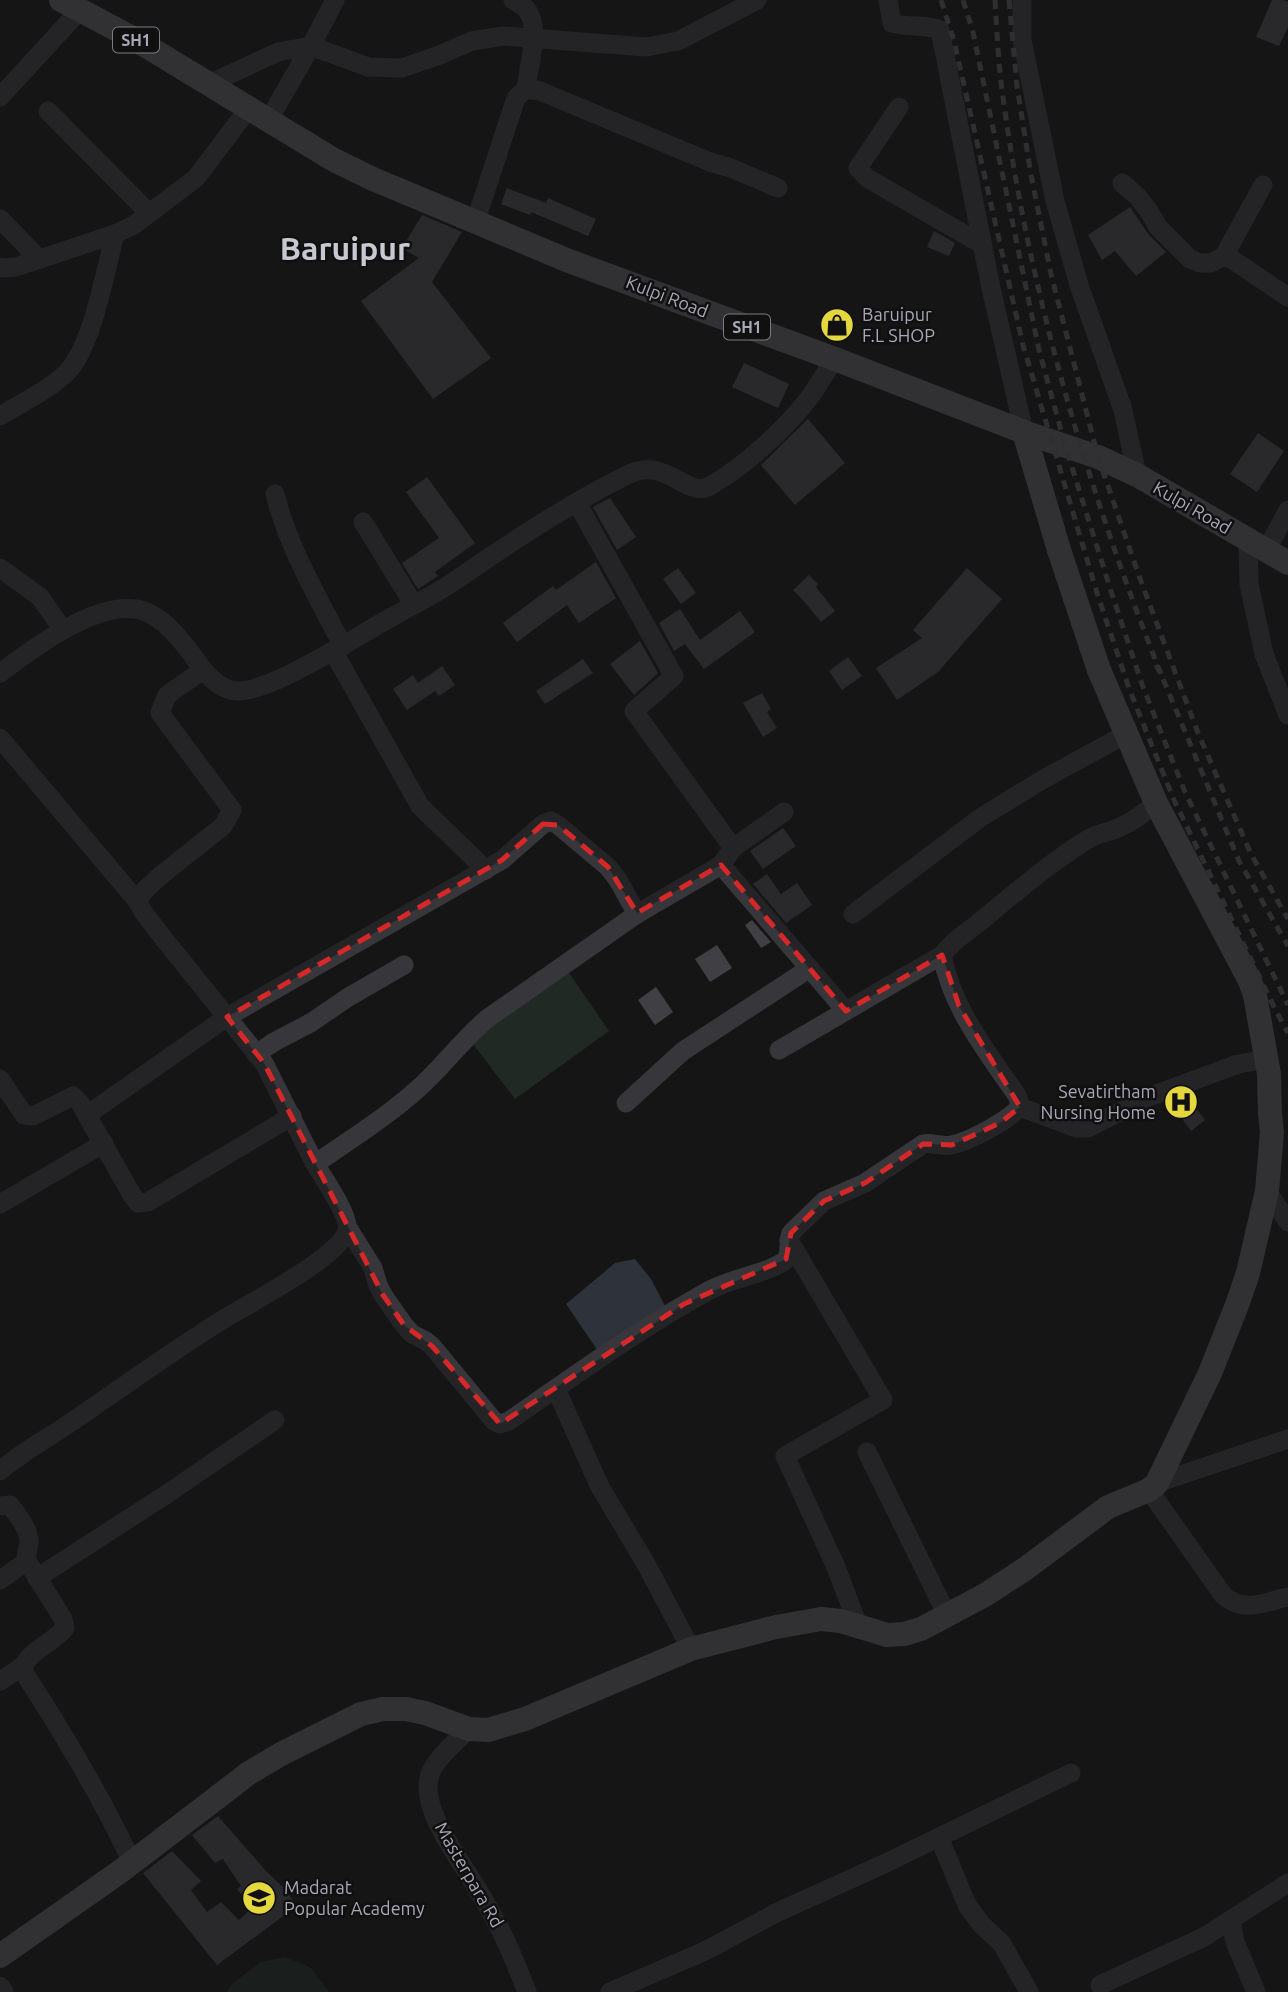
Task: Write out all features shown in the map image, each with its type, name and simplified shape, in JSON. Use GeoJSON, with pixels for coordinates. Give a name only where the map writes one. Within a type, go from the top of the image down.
{"type":"FeatureCollection","features":[{"type":"Feature","properties":{"kind":"main road","name":"Kulpi Road"},"geometry":{"type":"LineString","coordinates":[[71,5],[138,41],[344,165],[569,261],[1065,445],[1137,475],[1288,563]]}},
{"type":"Feature","properties":{"kind":"main road"},"geometry":{"type":"LineString","coordinates":[[0,1956],[132,1862],[249,1773],[361,1714],[383,1709],[406,1709],[469,1729],[488,1730],[525,1718],[691,1649],[776,1627],[821,1619],[841,1621],[887,1635],[904,1634],[920,1629],[985,1595],[1026,1569],[1108,1507],[1153,1487],[1210,1373],[1251,1262],[1267,1191],[1272,1132],[1268,1059],[1250,981],[1156,803],[1099,670],[1024,432]]}},
{"type":"Feature","properties":{"kind":"street"},"geometry":{"type":"LineString","coordinates":[[0,267],[16,267],[115,234],[134,225],[197,178],[258,115],[311,46],[335,0]]}},
{"type":"Feature","properties":{"kind":"street"},"geometry":{"type":"LineString","coordinates":[[475,223],[516,98],[526,89],[534,36],[532,20],[527,10],[513,0]]}},
{"type":"Feature","properties":{"kind":"street"},"geometry":{"type":"LineString","coordinates":[[209,84],[278,52],[311,46],[368,67],[402,68],[472,41],[503,36],[646,47],[678,41],[757,0]]}},
{"type":"Feature","properties":{"kind":"street"},"geometry":{"type":"LineString","coordinates":[[888,0],[892,23],[904,27],[926,25],[940,30],[1024,432]]}},
{"type":"Feature","properties":{"kind":"street"},"geometry":{"type":"LineString","coordinates":[[1022,0],[1022,40],[1055,201],[1079,285],[1123,411],[1137,475]]}},
{"type":"Feature","properties":{"kind":"street"},"geometry":{"type":"LineString","coordinates":[[0,97],[71,5]]}},
{"type":"Feature","properties":{"kind":"street"},"geometry":{"type":"LineString","coordinates":[[526,89],[540,91],[778,188]]}},
{"type":"Feature","properties":{"kind":"street"},"geometry":{"type":"LineString","coordinates":[[899,107],[858,168],[867,178],[983,245]]}},
{"type":"Feature","properties":{"kind":"street"},"geometry":{"type":"LineString","coordinates":[[48,111],[149,213]]}},
{"type":"Feature","properties":{"kind":"street"},"geometry":{"type":"LineString","coordinates":[[1122,183],[1137,195],[1158,227],[1190,259],[1200,263],[1211,263],[1224,256],[1263,185]]}},
{"type":"Feature","properties":{"kind":"street"},"geometry":{"type":"LineString","coordinates":[[0,219],[39,258]]}},
{"type":"Feature","properties":{"kind":"street"},"geometry":{"type":"LineString","coordinates":[[0,416],[67,372],[79,356],[88,338],[115,234]]}},
{"type":"Feature","properties":{"kind":"street"},"geometry":{"type":"LineString","coordinates":[[1224,256],[1288,297]]}},
{"type":"Feature","properties":{"kind":"street"},"geometry":{"type":"LineString","coordinates":[[0,673],[87,617],[113,609],[137,609],[168,626],[203,670],[227,690],[241,691],[258,687],[338,648],[414,605],[455,581],[510,542],[638,470],[652,469],[673,476],[693,489],[708,487],[762,447],[787,423],[812,394],[835,359]]}},
{"type":"Feature","properties":{"kind":"street"},"geometry":{"type":"LineString","coordinates":[[275,494],[295,554],[338,648],[420,806],[486,870]]}},
{"type":"Feature","properties":{"kind":"street"},"geometry":{"type":"LineString","coordinates":[[577,503],[674,676],[634,711],[733,848]]}},
{"type":"Feature","properties":{"kind":"street"},"geometry":{"type":"LineString","coordinates":[[1288,510],[1257,545],[1249,584],[1264,653],[1288,715]]}},
{"type":"Feature","properties":{"kind":"street"},"geometry":{"type":"LineString","coordinates":[[362,522],[414,605]]}},
{"type":"Feature","properties":{"kind":"street"},"geometry":{"type":"LineString","coordinates":[[0,568],[40,597],[63,630]]}},
{"type":"Feature","properties":{"kind":"street"},"geometry":{"type":"LineString","coordinates":[[138,902],[145,890],[160,876],[223,826],[232,810],[160,713],[167,695],[203,670]]}},
{"type":"Feature","properties":{"kind":"street"},"geometry":{"type":"LineString","coordinates":[[852,914],[980,818],[1126,734]]}},
{"type":"Feature","properties":{"kind":"street"},"geometry":{"type":"LineString","coordinates":[[0,738],[138,902],[164,939],[264,1063],[315,1164],[345,1216],[348,1228],[373,1268],[383,1295],[412,1334],[432,1346],[494,1421],[500,1424],[509,1421],[696,1297],[722,1283],[781,1263],[789,1255],[788,1240],[796,1227],[824,1201],[865,1183],[923,1144],[932,1142],[952,1145],[1000,1123],[1020,1107]]}},
{"type":"Feature","properties":{"kind":"street"},"geometry":{"type":"LineString","coordinates":[[779,1049],[942,955],[956,939],[1079,845],[1092,837],[1121,827],[1156,803]]}},
{"type":"Feature","properties":{"kind":"street"},"geometry":{"type":"LineString","coordinates":[[315,1164],[394,1109],[423,1084],[467,1036],[488,1018],[637,914],[721,865],[733,848],[784,812]]}},
{"type":"Feature","properties":{"kind":"street"},"geometry":{"type":"LineString","coordinates":[[87,1115],[228,1017],[486,870],[515,850],[543,824],[551,821],[608,867],[637,914]]}},
{"type":"Feature","properties":{"kind":"street"},"geometry":{"type":"LineString","coordinates":[[721,865],[846,1011]]}},
{"type":"Feature","properties":{"kind":"street"},"geometry":{"type":"LineString","coordinates":[[942,955],[944,969],[959,1006],[978,1040],[1018,1097],[1020,1107]]}},
{"type":"Feature","properties":{"kind":"street"},"geometry":{"type":"LineString","coordinates":[[256,1054],[404,965]]}},
{"type":"Feature","properties":{"kind":"street"},"geometry":{"type":"LineString","coordinates":[[626,1103],[683,1051],[810,968]]}},
{"type":"Feature","properties":{"kind":"street"},"geometry":{"type":"LineString","coordinates":[[1020,1107],[1077,1128],[1088,1128],[1160,1092],[1238,1063],[1268,1059]]}},
{"type":"Feature","properties":{"kind":"street"},"geometry":{"type":"LineString","coordinates":[[0,1079],[24,1115],[33,1116],[73,1096],[87,1115],[138,1203],[148,1202],[292,1116]]}},
{"type":"Feature","properties":{"kind":"street"},"geometry":{"type":"LineString","coordinates":[[0,1205],[104,1143]]}},
{"type":"Feature","properties":{"kind":"street"},"geometry":{"type":"LineString","coordinates":[[1267,1191],[1288,1222]]}},
{"type":"Feature","properties":{"kind":"street"},"geometry":{"type":"LineString","coordinates":[[0,1471],[136,1376],[220,1321],[293,1278],[342,1241],[348,1228]]}},
{"type":"Feature","properties":{"kind":"street"},"geometry":{"type":"LineString","coordinates":[[788,1240],[883,1400],[785,1456],[836,1567],[859,1628]]}},
{"type":"Feature","properties":{"kind":"street"},"geometry":{"type":"LineString","coordinates":[[556,1389],[600,1487],[646,1564],[691,1649]]}},
{"type":"Feature","properties":{"kind":"street"},"geometry":{"type":"LineString","coordinates":[[0,1580],[32,1570],[275,1420]]}},
{"type":"Feature","properties":{"kind":"street"},"geometry":{"type":"LineString","coordinates":[[1288,1439],[1153,1487],[1223,1595],[1231,1602],[1248,1606],[1288,1597]]}},
{"type":"Feature","properties":{"kind":"street"},"geometry":{"type":"LineString","coordinates":[[867,1452],[947,1615]]}},
{"type":"Feature","properties":{"kind":"street"},"geometry":{"type":"LineString","coordinates":[[0,1681],[23,1665],[27,1658],[65,1628],[63,1619],[25,1555],[29,1542],[22,1521],[10,1505],[1,1502]]}},
{"type":"Feature","properties":{"kind":"street"},"geometry":{"type":"LineString","coordinates":[[23,1665],[25,1674],[100,1795],[132,1862]]}},
{"type":"Feature","properties":{"kind":"street","name":"Masterpara Rd"},"geometry":{"type":"LineString","coordinates":[[469,1729],[431,1769],[428,1794],[442,1830],[501,1930],[527,1992]]}},
{"type":"Feature","properties":{"kind":"street"},"geometry":{"type":"LineString","coordinates":[[610,1992],[705,1951],[778,1912],[995,1812],[1071,1773]]}},
{"type":"Feature","properties":{"kind":"street"},"geometry":{"type":"LineString","coordinates":[[939,1836],[967,1905],[981,1924],[1002,1944],[1029,1992]]}},
{"type":"Feature","properties":{"kind":"street"},"geometry":{"type":"LineString","coordinates":[[1100,1985],[1204,1937],[1288,1883]]}},
{"type":"Feature","properties":{"kind":"street"},"geometry":{"type":"LineString","coordinates":[[1231,1921],[1235,1942],[1256,1992]]}},
{"type":"Feature","properties":{"kind":"street"},"geometry":{"type":"LineString","coordinates":[[0,1986],[4,1992]]}},
{"type":"Feature","properties":{"kind":"highlighted area"},"geometry":{"type":"Polygon","coordinates":[[[543,824],[558,825],[608,867],[637,913],[721,865],[846,1011],[942,955],[959,1006],[1020,1107],[1000,1123],[952,1145],[923,1144],[865,1183],[824,1201],[791,1233],[786,1259],[684,1304],[500,1424],[432,1346],[404,1325],[383,1295],[264,1063],[227,1017],[502,860],[543,824]]]}},
{"type":"Feature","properties":{"kind":"shaded area"},"geometry":{"type":"Polygon","coordinates":[[[567,970],[609,1031],[515,1099],[470,1040],[567,970]]]}},
{"type":"Feature","properties":{"kind":"shaded area"},"geometry":{"type":"Polygon","coordinates":[[[635,1259],[651,1279],[666,1308],[598,1351],[566,1304],[615,1263],[635,1259]]]}},
{"type":"Feature","properties":{"kind":"shaded area"},"geometry":{"type":"Polygon","coordinates":[[[285,1957],[310,1967],[329,1992],[226,1992],[233,1983],[261,1962],[285,1957]]]}},
{"type":"Feature","properties":{"kind":"building"},"geometry":{"type":"Polygon","coordinates":[[[1272,0],[1288,2],[1288,27],[1279,46],[1256,37],[1272,0]]]}},
{"type":"Feature","properties":{"kind":"building"},"geometry":{"type":"Polygon","coordinates":[[[507,188],[546,203],[548,198],[596,219],[588,236],[531,212],[530,215],[501,204],[507,188]]]}},
{"type":"Feature","properties":{"kind":"building"},"geometry":{"type":"Polygon","coordinates":[[[1130,207],[1149,235],[1166,252],[1136,276],[1115,251],[1102,260],[1088,235],[1130,207]]]}},
{"type":"Feature","properties":{"kind":"building"},"geometry":{"type":"Polygon","coordinates":[[[422,215],[462,232],[432,282],[491,358],[433,399],[361,301],[419,258],[402,248],[422,215]]]}},
{"type":"Feature","properties":{"kind":"building"},"geometry":{"type":"Polygon","coordinates":[[[934,231],[955,243],[949,256],[927,247],[934,231]]]}},
{"type":"Feature","properties":{"kind":"building"},"geometry":{"type":"Polygon","coordinates":[[[744,363],[789,384],[778,408],[732,387],[744,363]]]}},
{"type":"Feature","properties":{"kind":"building"},"geometry":{"type":"Polygon","coordinates":[[[808,419],[845,463],[795,505],[761,465],[808,419]]]}},
{"type":"Feature","properties":{"kind":"building"},"geometry":{"type":"Polygon","coordinates":[[[1258,433],[1284,451],[1257,492],[1230,474],[1258,433]]]}},
{"type":"Feature","properties":{"kind":"building"},"geometry":{"type":"Polygon","coordinates":[[[427,477],[475,543],[435,572],[438,576],[418,589],[402,563],[439,538],[406,492],[427,477]]]}},
{"type":"Feature","properties":{"kind":"building"},"geometry":{"type":"Polygon","coordinates":[[[610,498],[636,537],[617,550],[593,507],[610,498]]]}},
{"type":"Feature","properties":{"kind":"building"},"geometry":{"type":"Polygon","coordinates":[[[596,562],[616,598],[579,623],[567,605],[517,642],[503,623],[553,586],[556,590],[596,562]]]}},
{"type":"Feature","properties":{"kind":"building"},"geometry":{"type":"Polygon","coordinates":[[[678,568],[696,593],[681,604],[663,579],[678,568]]]}},
{"type":"Feature","properties":{"kind":"building"},"geometry":{"type":"Polygon","coordinates":[[[967,568],[1002,599],[938,672],[897,700],[876,668],[922,638],[913,630],[967,568]]]}},
{"type":"Feature","properties":{"kind":"building"},"geometry":{"type":"Polygon","coordinates":[[[809,575],[835,611],[821,622],[793,590],[809,575]]]}},
{"type":"Feature","properties":{"kind":"building"},"geometry":{"type":"Polygon","coordinates":[[[680,609],[700,640],[740,611],[755,632],[704,669],[685,644],[674,651],[659,623],[680,609]]]}},
{"type":"Feature","properties":{"kind":"building"},"geometry":{"type":"Polygon","coordinates":[[[640,641],[658,673],[634,695],[610,664],[640,641]]]}},
{"type":"Feature","properties":{"kind":"building"},"geometry":{"type":"Polygon","coordinates":[[[848,657],[862,676],[842,690],[829,671],[848,657]]]}},
{"type":"Feature","properties":{"kind":"building"},"geometry":{"type":"Polygon","coordinates":[[[583,659],[593,673],[545,704],[536,691],[583,659]]]}},
{"type":"Feature","properties":{"kind":"building"},"geometry":{"type":"Polygon","coordinates":[[[442,666],[455,685],[439,696],[435,691],[407,710],[393,689],[413,675],[418,683],[442,666]]]}},
{"type":"Feature","properties":{"kind":"building"},"geometry":{"type":"Polygon","coordinates":[[[762,693],[771,709],[767,712],[777,728],[763,737],[743,703],[762,693]]]}},
{"type":"Feature","properties":{"kind":"building"},"geometry":{"type":"Polygon","coordinates":[[[783,828],[796,846],[763,869],[750,851],[783,828]]]}},
{"type":"Feature","properties":{"kind":"building"},"geometry":{"type":"Polygon","coordinates":[[[767,874],[781,894],[797,883],[812,905],[786,923],[753,884],[767,874]]]}},
{"type":"Feature","properties":{"kind":"building"},"geometry":{"type":"Polygon","coordinates":[[[752,920],[771,942],[761,948],[745,925],[752,920]]]}},
{"type":"Feature","properties":{"kind":"building"},"geometry":{"type":"Polygon","coordinates":[[[717,945],[732,968],[710,982],[695,959],[717,945]]]}},
{"type":"Feature","properties":{"kind":"building"},"geometry":{"type":"Polygon","coordinates":[[[656,987],[673,1012],[655,1025],[638,1000],[656,987]]]}},
{"type":"Feature","properties":{"kind":"building"},"geometry":{"type":"Polygon","coordinates":[[[1187,1096],[1205,1120],[1191,1131],[1170,1102],[1187,1096]]]}},
{"type":"Feature","properties":{"kind":"building","name":"Madarat Popular Academy"},"geometry":{"type":"Polygon","coordinates":[[[218,1816],[284,1888],[297,1906],[217,1965],[143,1873],[172,1851],[201,1881],[191,1890],[207,1912],[221,1902],[239,1920],[252,1908],[237,1889],[241,1886],[223,1859],[215,1863],[192,1835],[218,1816]]]}},
{"type":"Feature","properties":{"kind":"railway"},"geometry":{"type":"LineString","coordinates":[[941,0],[954,41],[1023,345],[1097,593],[1130,691],[1174,800],[1288,1033]]}},
{"type":"Feature","properties":{"kind":"railway"},"geometry":{"type":"LineString","coordinates":[[963,0],[973,32],[1039,350],[1065,445],[1110,588],[1143,687],[1185,792],[1288,1005]]}},
{"type":"Feature","properties":{"kind":"railway"},"geometry":{"type":"LineString","coordinates":[[995,0],[1001,79],[1013,164],[1044,313],[1085,460],[1161,674]]}},
{"type":"Feature","properties":{"kind":"railway"},"geometry":{"type":"LineString","coordinates":[[1009,0],[1017,86],[1031,175],[1051,274],[1098,457],[1198,733],[1251,854],[1288,919]]}},
{"type":"Feature","properties":{"kind":"railway"},"geometry":{"type":"LineString","coordinates":[[1156,665],[1239,861],[1288,946]]}},
{"type":"Feature","properties":{"kind":"place","name":"Baruipur F.L SHOP"},"geometry":{"type":"Point","coordinates":[837,325]}},
{"type":"Feature","properties":{"kind":"place","name":"Sevatirtham Nursing Home"},"geometry":{"type":"Point","coordinates":[1181,1102]}},
{"type":"Feature","properties":{"kind":"place","name":"Madarat Popular Academy"},"geometry":{"type":"Point","coordinates":[259,1898]}},
{"type":"Feature","properties":{"kind":"district","name":"Baruipur"},"geometry":{"type":"Point","coordinates":[345,249]}}]}
